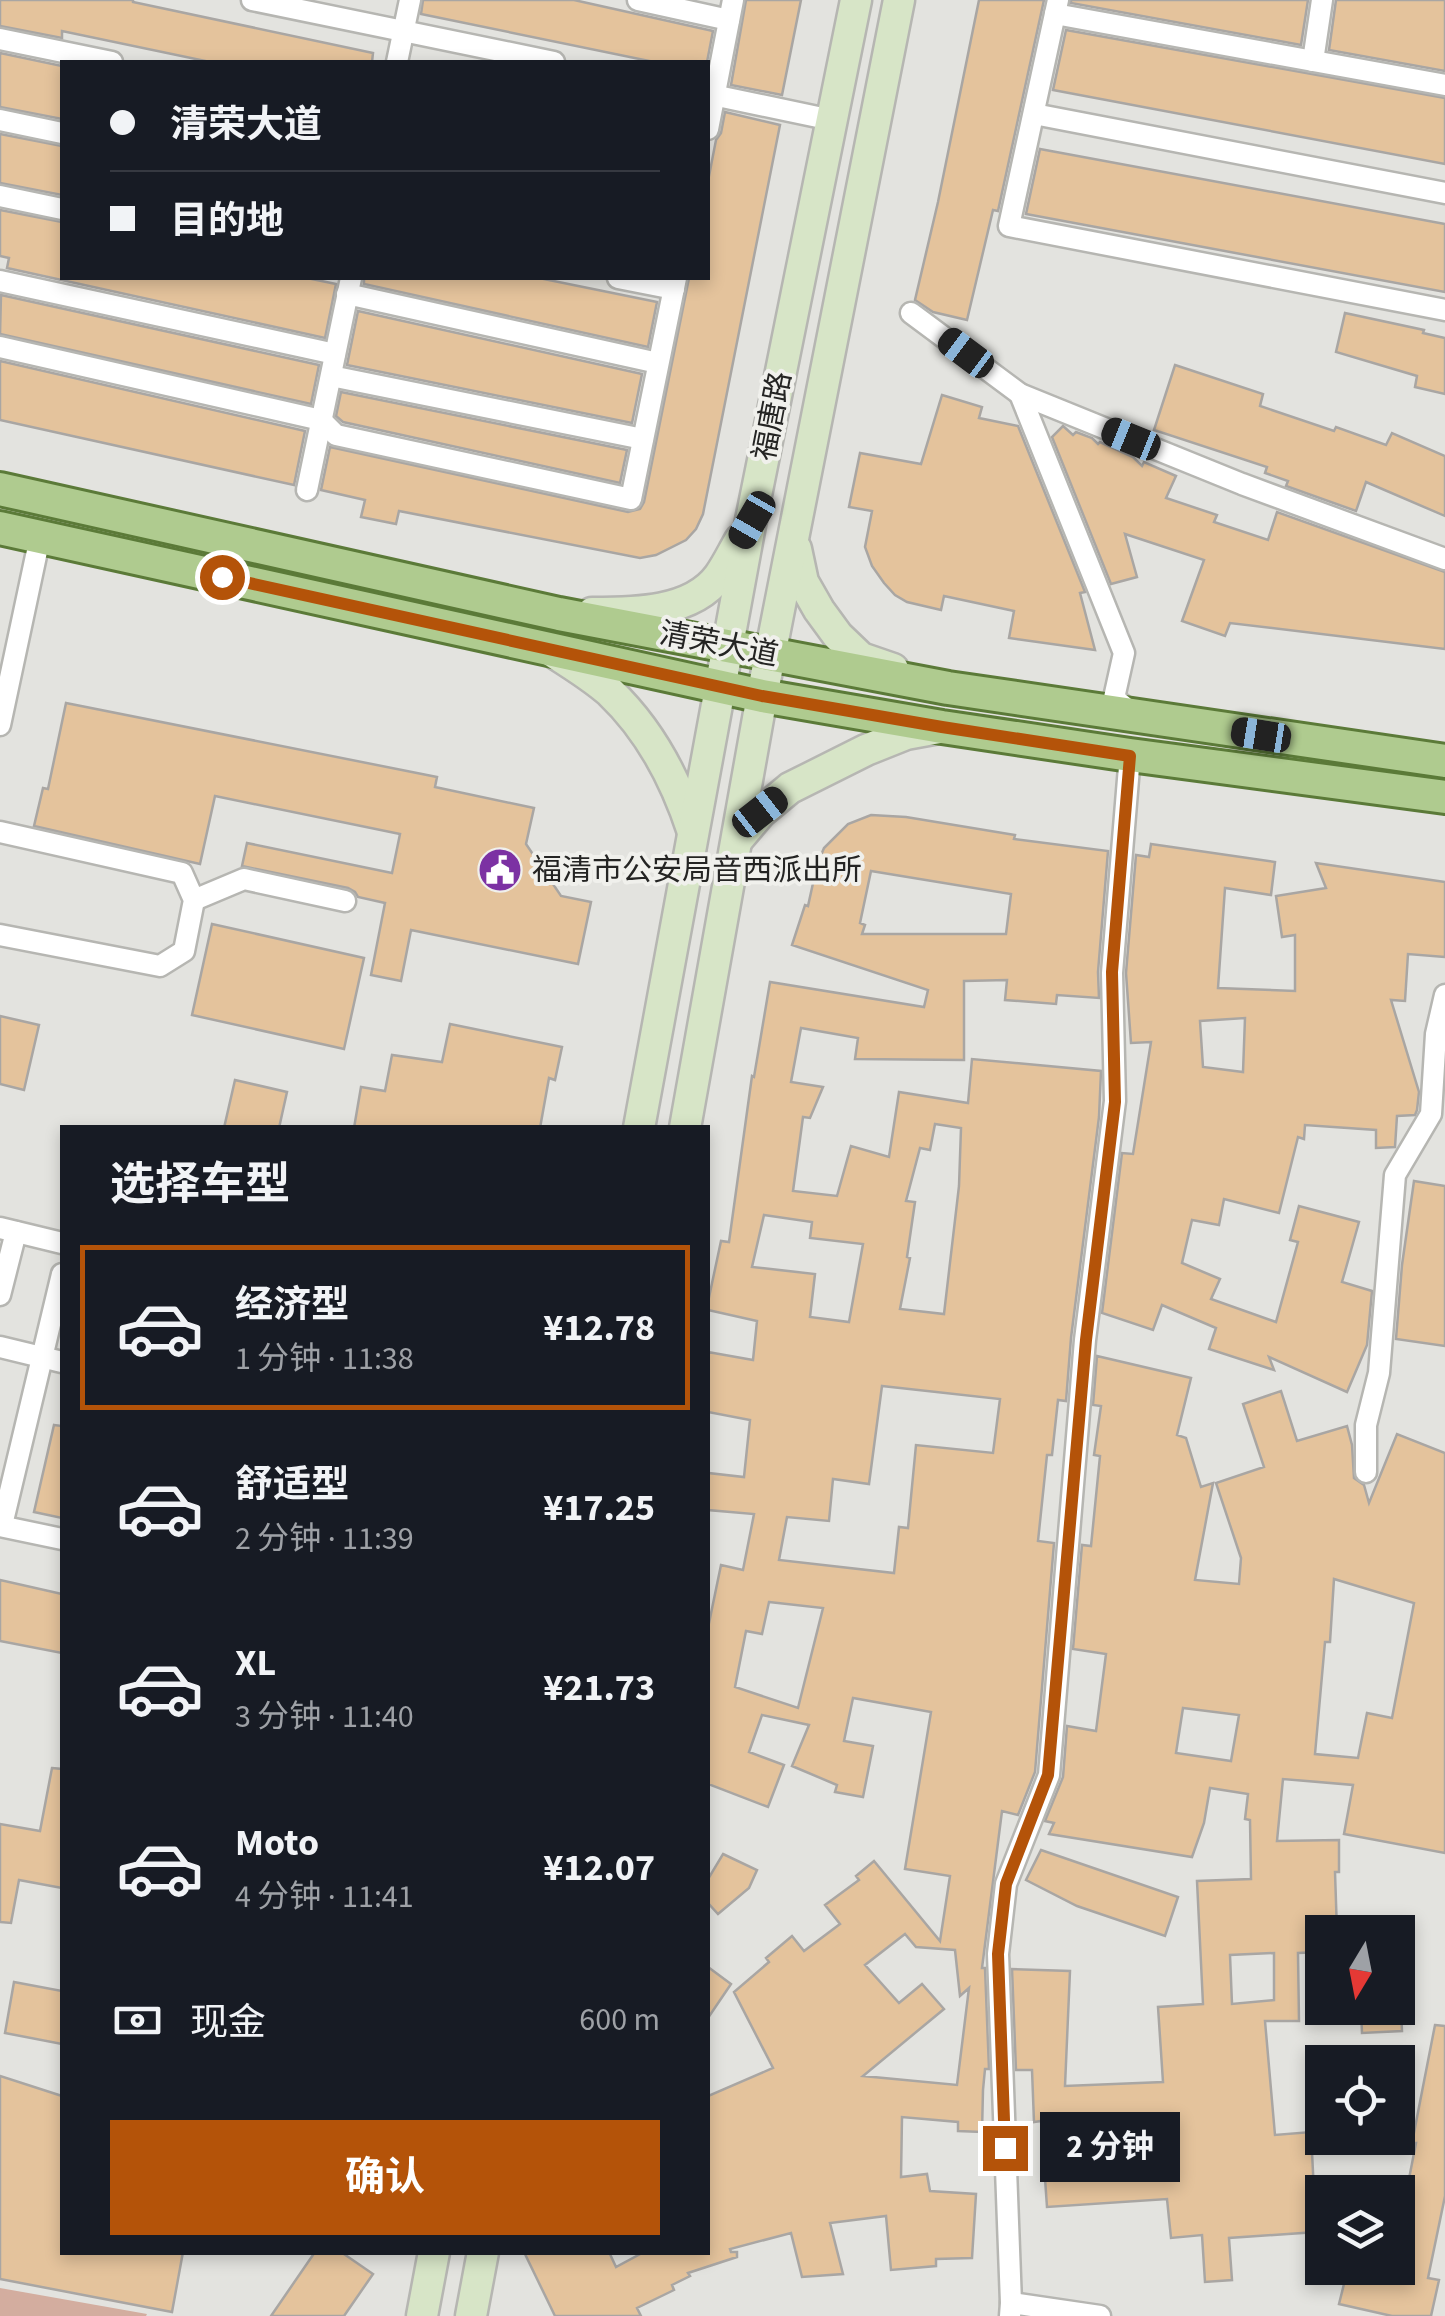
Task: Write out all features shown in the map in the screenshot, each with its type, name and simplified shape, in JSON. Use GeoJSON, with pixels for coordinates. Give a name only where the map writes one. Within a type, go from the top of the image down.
{"type":"FeatureCollection","features":[{"type":"Feature","properties":{"kind":"main road","name":"清荣大道"},"geometry":{"type":"LineString","coordinates":[[0,488],[560,614],[948,688],[1445,761]]}},
{"type":"Feature","properties":{"kind":"main road","name":"清荣大道"},"geometry":{"type":"LineString","coordinates":[[0,528],[762,696],[1130,756],[1445,797]]}},
{"type":"Feature","properties":{"kind":"street"},"geometry":{"type":"LineString","coordinates":[[252,0],[544,60]]}},
{"type":"Feature","properties":{"kind":"street"},"geometry":{"type":"LineString","coordinates":[[396,60],[410,0]]}},
{"type":"Feature","properties":{"kind":"street"},"geometry":{"type":"LineString","coordinates":[[638,0],[731,10],[711,95],[832,120]]}},
{"type":"Feature","properties":{"kind":"street","name":"福唐路"},"geometry":{"type":"LineString","coordinates":[[640,1125],[752,520],[856,0]]}},
{"type":"Feature","properties":{"kind":"street","name":"福唐路"},"geometry":{"type":"LineString","coordinates":[[685,1125],[793,531],[899,0]]}},
{"type":"Feature","properties":{"kind":"street"},"geometry":{"type":"LineString","coordinates":[[1313,61],[1322,0]]}},
{"type":"Feature","properties":{"kind":"street"},"geometry":{"type":"LineString","coordinates":[[1445,85],[1057,7],[1009,226],[1445,310]]}},
{"type":"Feature","properties":{"kind":"street"},"geometry":{"type":"LineString","coordinates":[[0,39],[102,60]]}},
{"type":"Feature","properties":{"kind":"street"},"geometry":{"type":"LineString","coordinates":[[1034,114],[1445,194]]}},
{"type":"Feature","properties":{"kind":"street"},"geometry":{"type":"LineString","coordinates":[[0,120],[60,133]]}},
{"type":"Feature","properties":{"kind":"street"},"geometry":{"type":"LineString","coordinates":[[0,196],[60,209]]}},
{"type":"Feature","properties":{"kind":"street"},"geometry":{"type":"LineString","coordinates":[[0,347],[321,420],[336,435],[631,499],[675,283],[641,280]]}},
{"type":"Feature","properties":{"kind":"street"},"geometry":{"type":"LineString","coordinates":[[0,281],[643,438]]}},
{"type":"Feature","properties":{"kind":"street"},"geometry":{"type":"LineString","coordinates":[[307,490],[349,286],[658,362]]}},
{"type":"Feature","properties":{"kind":"street"},"geometry":{"type":"LineString","coordinates":[[911,312],[1020,394],[1242,484],[1445,558]]}},
{"type":"Feature","properties":{"kind":"street"},"geometry":{"type":"LineString","coordinates":[[1020,394],[1124,652],[1114,698],[1136,717]]}},
{"type":"Feature","properties":{"kind":"street"},"geometry":{"type":"LineString","coordinates":[[560,614],[651,610],[687,602],[718,579],[752,520]]}},
{"type":"Feature","properties":{"kind":"street"},"geometry":{"type":"LineString","coordinates":[[793,531],[802,582],[838,636],[861,658],[948,688]]}},
{"type":"Feature","properties":{"kind":"street"},"geometry":{"type":"LineString","coordinates":[[0,725],[40,536]]}},
{"type":"Feature","properties":{"kind":"street"},"geometry":{"type":"LineString","coordinates":[[550,650],[609,692],[640,726],[663,761],[693,832]]}},
{"type":"Feature","properties":{"kind":"street"},"geometry":{"type":"LineString","coordinates":[[736,841],[760,812],[790,788],[866,750],[906,734],[942,727]]}},
{"type":"Feature","properties":{"kind":"street"},"geometry":{"type":"LineString","coordinates":[[1100,2316],[1011,2310],[998,1954],[1006,1884],[1048,1775],[1086,1340],[1115,1102],[1112,972],[1130,756]]}},
{"type":"Feature","properties":{"kind":"street"},"geometry":{"type":"LineString","coordinates":[[0,832],[182,873],[194,900],[184,950],[160,966],[0,935]]}},
{"type":"Feature","properties":{"kind":"street"},"geometry":{"type":"LineString","coordinates":[[194,900],[244,879],[345,901]]}},
{"type":"Feature","properties":{"kind":"street"},"geometry":{"type":"LineString","coordinates":[[1366,1472],[1366,1425],[1378,1374],[1395,1176],[1432,1114],[1436,1034],[1445,995]]}},
{"type":"Feature","properties":{"kind":"street"},"geometry":{"type":"LineString","coordinates":[[0,1295],[8,1230],[60,1242]]}},
{"type":"Feature","properties":{"kind":"street"},"geometry":{"type":"LineString","coordinates":[[60,1291],[52,1360],[1,1525],[60,1539]]}},
{"type":"Feature","properties":{"kind":"street"},"geometry":{"type":"LineString","coordinates":[[0,1347],[52,1360]]}},
{"type":"Feature","properties":{"kind":"street"},"geometry":{"type":"LineString","coordinates":[[422,2316],[433,2255]]}},
{"type":"Feature","properties":{"kind":"street"},"geometry":{"type":"LineString","coordinates":[[472,2316],[482,2255]]}},
{"type":"Feature","properties":{"kind":"shaded area"},"geometry":{"type":"Polygon","coordinates":[[[0,2288],[147,2314],[0,2316],[0,2288]]]}},
{"type":"Feature","properties":{"kind":"building"},"geometry":{"type":"Polygon","coordinates":[[[0,0],[133,0],[373,53],[372,60],[200,60],[62,31],[62,38],[0,26],[0,0]]]}},
{"type":"Feature","properties":{"kind":"building"},"geometry":{"type":"Polygon","coordinates":[[[423,0],[574,0],[713,31],[707,60],[644,60],[421,14],[423,0]]]}},
{"type":"Feature","properties":{"kind":"building"},"geometry":{"type":"Polygon","coordinates":[[[746,0],[801,0],[782,95],[731,85],[746,0]]]}},
{"type":"Feature","properties":{"kind":"building"},"geometry":{"type":"Polygon","coordinates":[[[979,0],[1044,0],[998,211],[993,210],[967,320],[933,312],[915,300],[979,0]]]}},
{"type":"Feature","properties":{"kind":"building"},"geometry":{"type":"Polygon","coordinates":[[[1071,0],[1308,0],[1301,45],[1071,0]]]}},
{"type":"Feature","properties":{"kind":"building"},"geometry":{"type":"Polygon","coordinates":[[[1336,0],[1445,0],[1445,71],[1329,50],[1336,0]]]}},
{"type":"Feature","properties":{"kind":"building"},"geometry":{"type":"Polygon","coordinates":[[[1066,30],[1445,98],[1445,164],[1053,90],[1066,30]]]}},
{"type":"Feature","properties":{"kind":"building"},"geometry":{"type":"Polygon","coordinates":[[[0,53],[60,66],[60,119],[0,107],[0,53]]]}},
{"type":"Feature","properties":{"kind":"building"},"geometry":{"type":"Polygon","coordinates":[[[725,112],[780,125],[703,514],[686,540],[656,555],[640,558],[399,511],[396,524],[361,517],[365,500],[321,490],[330,447],[628,512],[640,509],[689,280],[710,280],[710,171],[725,112]]]}},
{"type":"Feature","properties":{"kind":"building"},"geometry":{"type":"Polygon","coordinates":[[[0,134],[60,146],[60,195],[0,183],[0,134]]]}},
{"type":"Feature","properties":{"kind":"building"},"geometry":{"type":"Polygon","coordinates":[[[1040,149],[1445,224],[1445,292],[1026,214],[1040,149]]]}},
{"type":"Feature","properties":{"kind":"building"},"geometry":{"type":"Polygon","coordinates":[[[0,210],[60,222],[60,280],[7,268],[9,258],[0,256],[0,210]]]}},
{"type":"Feature","properties":{"kind":"building"},"geometry":{"type":"Polygon","coordinates":[[[62,280],[317,280],[336,284],[325,338],[62,280]]]}},
{"type":"Feature","properties":{"kind":"building"},"geometry":{"type":"Polygon","coordinates":[[[364,280],[549,280],[657,302],[648,347],[364,284],[364,280]]]}},
{"type":"Feature","properties":{"kind":"building"},"geometry":{"type":"Polygon","coordinates":[[[1,295],[319,365],[311,404],[0,334],[1,295]]]}},
{"type":"Feature","properties":{"kind":"building"},"geometry":{"type":"Polygon","coordinates":[[[358,311],[642,374],[632,423],[347,365],[358,311]]]}},
{"type":"Feature","properties":{"kind":"building"},"geometry":{"type":"Polygon","coordinates":[[[1345,313],[1445,338],[1445,394],[1415,387],[1417,376],[1336,352],[1345,313]]]}},
{"type":"Feature","properties":{"kind":"building"},"geometry":{"type":"Polygon","coordinates":[[[0,361],[305,431],[294,485],[0,420],[0,361]]]}},
{"type":"Feature","properties":{"kind":"building"},"geometry":{"type":"Polygon","coordinates":[[[1175,365],[1263,394],[1260,406],[1334,431],[1336,427],[1386,445],[1392,433],[1445,456],[1445,516],[1366,482],[1356,511],[1286,486],[1288,481],[1265,473],[1267,467],[1154,430],[1175,365]]]}},
{"type":"Feature","properties":{"kind":"building"},"geometry":{"type":"Polygon","coordinates":[[[341,392],[627,450],[620,483],[343,422],[336,416],[341,392]]]}},
{"type":"Feature","properties":{"kind":"building"},"geometry":{"type":"Polygon","coordinates":[[[942,395],[982,407],[979,418],[1018,426],[1085,592],[1080,593],[1095,650],[1009,638],[1014,611],[944,596],[941,610],[907,602],[895,595],[872,566],[865,547],[872,511],[849,507],[860,453],[921,464],[942,395]]]}},
{"type":"Feature","properties":{"kind":"building"},"geometry":{"type":"Polygon","coordinates":[[[1063,426],[1073,435],[1076,432],[1133,457],[1142,466],[1144,462],[1176,476],[1166,498],[1217,515],[1214,522],[1268,540],[1277,512],[1445,572],[1445,649],[1230,623],[1225,636],[1182,621],[1204,560],[1125,534],[1137,577],[1111,584],[1052,437],[1063,426]]]}},
{"type":"Feature","properties":{"kind":"building"},"geometry":{"type":"Polygon","coordinates":[[[66,703],[437,777],[435,787],[534,808],[526,844],[561,896],[591,902],[578,964],[411,930],[401,981],[371,975],[385,903],[358,897],[348,888],[242,866],[247,843],[392,873],[400,834],[215,796],[200,864],[34,826],[43,788],[48,789],[66,703]]]}},
{"type":"Feature","properties":{"kind":"building"},"geometry":{"type":"Polygon","coordinates":[[[871,815],[906,817],[1015,835],[1014,839],[1108,851],[1099,998],[1057,995],[1056,1004],[1005,1000],[1007,980],[964,981],[964,1060],[855,1059],[858,1038],[801,1028],[791,1082],[823,1087],[810,1118],[803,1117],[793,1191],[837,1196],[851,1146],[889,1157],[899,1092],[968,1103],[972,1059],[1101,1071],[1066,1401],[1058,1400],[1052,1455],[1047,1455],[1038,1541],[1054,1543],[1035,1772],[1018,1815],[1002,1811],[982,1968],[989,2069],[985,2069],[982,2132],[958,2131],[958,2122],[902,2117],[901,2177],[927,2174],[930,2191],[976,2194],[972,2258],[936,2259],[936,2266],[891,2270],[886,2216],[830,2223],[843,2274],[802,2277],[791,2233],[730,2249],[737,2252],[737,2257],[688,2273],[690,2276],[672,2285],[674,2290],[637,2308],[641,2316],[555,2316],[525,2255],[610,2255],[616,2267],[638,2255],[710,2255],[710,2095],[773,2068],[734,1992],[769,1962],[766,1958],[792,1936],[804,1951],[840,1924],[825,1905],[859,1880],[856,1876],[874,1861],[940,1941],[950,1876],[905,1869],[931,1712],[853,1698],[844,1741],[873,1746],[863,1797],[835,1792],[837,1785],[792,1766],[809,1725],[762,1715],[749,1752],[784,1765],[768,1807],[710,1785],[710,1618],[721,1565],[743,1570],[754,1514],[710,1510],[710,1473],[744,1477],[750,1420],[710,1412],[710,1352],[753,1360],[757,1321],[710,1310],[710,1293],[721,1241],[729,1242],[752,1076],[770,982],[924,1007],[928,990],[792,945],[824,848],[848,824],[871,815]],[[871,871],[860,923],[865,925],[862,934],[1006,934],[1011,894],[871,871]],[[935,1124],[930,1150],[920,1148],[906,1201],[915,1202],[900,1309],[944,1314],[959,1186],[961,1128],[935,1124]],[[764,1215],[752,1267],[815,1274],[810,1317],[849,1322],[863,1244],[810,1238],[812,1222],[764,1215]],[[882,1386],[869,1484],[833,1479],[829,1521],[787,1517],[779,1560],[894,1573],[899,1527],[908,1528],[916,1445],[993,1453],[1000,1399],[882,1386]],[[769,1602],[762,1634],[746,1631],[735,1687],[798,1708],[823,1608],[769,1602]],[[905,1934],[865,1965],[899,2003],[922,1984],[944,2009],[863,2076],[957,2085],[969,1988],[960,1996],[955,1950],[916,1947],[905,1934]]]}},
{"type":"Feature","properties":{"kind":"building"},"geometry":{"type":"Polygon","coordinates":[[[1151,844],[1275,862],[1271,895],[1225,888],[1218,988],[1295,991],[1295,935],[1282,937],[1276,896],[1326,888],[1316,863],[1445,882],[1445,957],[1408,954],[1405,1001],[1391,1000],[1419,1092],[1415,1115],[1397,1116],[1395,1147],[1376,1148],[1376,1130],[1305,1125],[1304,1139],[1298,1137],[1279,1213],[1224,1199],[1219,1225],[1192,1220],[1182,1263],[1220,1279],[1211,1299],[1276,1322],[1298,1242],[1290,1240],[1299,1206],[1359,1222],[1342,1282],[1372,1291],[1367,1345],[1347,1392],[1269,1357],[1274,1370],[1209,1349],[1216,1328],[1162,1305],[1153,1330],[1102,1313],[1122,1153],[1133,1154],[1151,1042],[1131,1043],[1126,973],[1136,855],[1149,857],[1151,844]],[[1245,1018],[1200,1021],[1203,1067],[1243,1072],[1245,1018]]]}},
{"type":"Feature","properties":{"kind":"building"},"geometry":{"type":"Polygon","coordinates":[[[212,924],[364,958],[344,1049],[192,1015],[212,924]]]}},
{"type":"Feature","properties":{"kind":"building"},"geometry":{"type":"Polygon","coordinates":[[[0,1016],[39,1025],[24,1090],[0,1084],[0,1016]]]}},
{"type":"Feature","properties":{"kind":"building"},"geometry":{"type":"Polygon","coordinates":[[[450,1024],[562,1047],[555,1080],[549,1078],[541,1125],[355,1125],[361,1087],[385,1091],[392,1055],[442,1062],[450,1024]]]}},
{"type":"Feature","properties":{"kind":"building"},"geometry":{"type":"Polygon","coordinates":[[[235,1080],[287,1092],[280,1125],[225,1125],[235,1080]]]}},
{"type":"Feature","properties":{"kind":"building"},"geometry":{"type":"Polygon","coordinates":[[[1414,1181],[1445,1186],[1445,1346],[1396,1339],[1414,1181]]]}},
{"type":"Feature","properties":{"kind":"building"},"geometry":{"type":"Polygon","coordinates":[[[1097,1356],[1191,1378],[1177,1435],[1186,1438],[1201,1487],[1213,1483],[1195,1580],[1239,1584],[1241,1558],[1216,1483],[1264,1467],[1243,1404],[1281,1391],[1297,1441],[1347,1426],[1354,1478],[1364,1485],[1369,1503],[1397,1434],[1445,1453],[1445,1853],[1344,1834],[1353,1785],[1283,1779],[1277,1841],[1339,1840],[1336,1915],[1305,1915],[1305,1953],[1298,1953],[1299,2021],[1265,2021],[1275,2135],[1305,2132],[1305,2155],[1312,2155],[1313,2175],[1305,2175],[1305,2233],[1229,2238],[1232,2280],[1205,2282],[1202,2235],[1171,2238],[1167,2199],[1047,2207],[1041,2121],[1034,2122],[1032,2070],[1016,2070],[1012,1969],[1070,1971],[1065,2086],[1163,2082],[1158,2007],[1203,2004],[1197,1881],[1251,1879],[1250,1820],[1245,1819],[1248,1794],[1210,1788],[1204,1823],[1192,1857],[1049,1834],[1054,1823],[1045,1821],[1063,1777],[1067,1726],[1096,1731],[1106,1654],[1073,1649],[1082,1545],[1091,1546],[1100,1456],[1094,1455],[1101,1406],[1093,1405],[1097,1356]],[[1334,1579],[1315,1754],[1358,1758],[1367,1713],[1392,1718],[1414,1603],[1334,1579]],[[1183,1708],[1176,1753],[1231,1761],[1239,1715],[1183,1708]],[[1274,1953],[1230,1955],[1232,2004],[1274,2000],[1274,1953]]]}},
{"type":"Feature","properties":{"kind":"building"},"geometry":{"type":"Polygon","coordinates":[[[54,1425],[60,1426],[60,1518],[34,1512],[54,1425]]]}},
{"type":"Feature","properties":{"kind":"building"},"geometry":{"type":"Polygon","coordinates":[[[0,1580],[60,1594],[60,1653],[0,1641],[0,1580]]]}},
{"type":"Feature","properties":{"kind":"building"},"geometry":{"type":"Polygon","coordinates":[[[52,1768],[60,1769],[60,1888],[19,1880],[11,1923],[0,1922],[0,1824],[40,1831],[52,1768]]]}},
{"type":"Feature","properties":{"kind":"building"},"geometry":{"type":"Polygon","coordinates":[[[1041,1850],[1178,1897],[1165,1936],[1077,1906],[1026,1880],[1041,1850]]]}},
{"type":"Feature","properties":{"kind":"building"},"geometry":{"type":"Polygon","coordinates":[[[723,1854],[757,1870],[749,1888],[718,1914],[710,1905],[710,1876],[723,1854]]]}},
{"type":"Feature","properties":{"kind":"building"},"geometry":{"type":"Polygon","coordinates":[[[710,1968],[731,1984],[710,2015],[710,1968]]]}},
{"type":"Feature","properties":{"kind":"building"},"geometry":{"type":"Polygon","coordinates":[[[14,1982],[60,1991],[60,2044],[5,2033],[14,1982]]]}},
{"type":"Feature","properties":{"kind":"building"},"geometry":{"type":"Polygon","coordinates":[[[1362,2025],[1402,2025],[1402,2031],[1362,2033],[1362,2025]]]}},
{"type":"Feature","properties":{"kind":"building"},"geometry":{"type":"Polygon","coordinates":[[[1435,2025],[1445,2026],[1445,2196],[1428,2278],[1439,2280],[1431,2316],[1392,2316],[1339,2304],[1344,2285],[1415,2285],[1415,2175],[1410,2175],[1415,2155],[1415,2128],[1435,2025]]]}},
{"type":"Feature","properties":{"kind":"building"},"geometry":{"type":"Polygon","coordinates":[[[0,2076],[60,2095],[60,2255],[182,2255],[172,2312],[0,2279],[0,2076]]]}},
{"type":"Feature","properties":{"kind":"building"},"geometry":{"type":"Polygon","coordinates":[[[313,2255],[345,2255],[373,2274],[344,2316],[271,2316],[313,2255]]]}},
{"type":"Feature","properties":{"kind":"place","name":"福清市公安局音西派出所"},"geometry":{"type":"Point","coordinates":[500,870]}},
{"type":"Feature","properties":{"kind":"route"},"geometry":{"type":"LineString","coordinates":[[222,577],[762,696],[1130,756],[1112,972],[1115,1102],[1086,1340],[1048,1775],[1006,1884],[998,1954],[1005,2148]]}}]}
